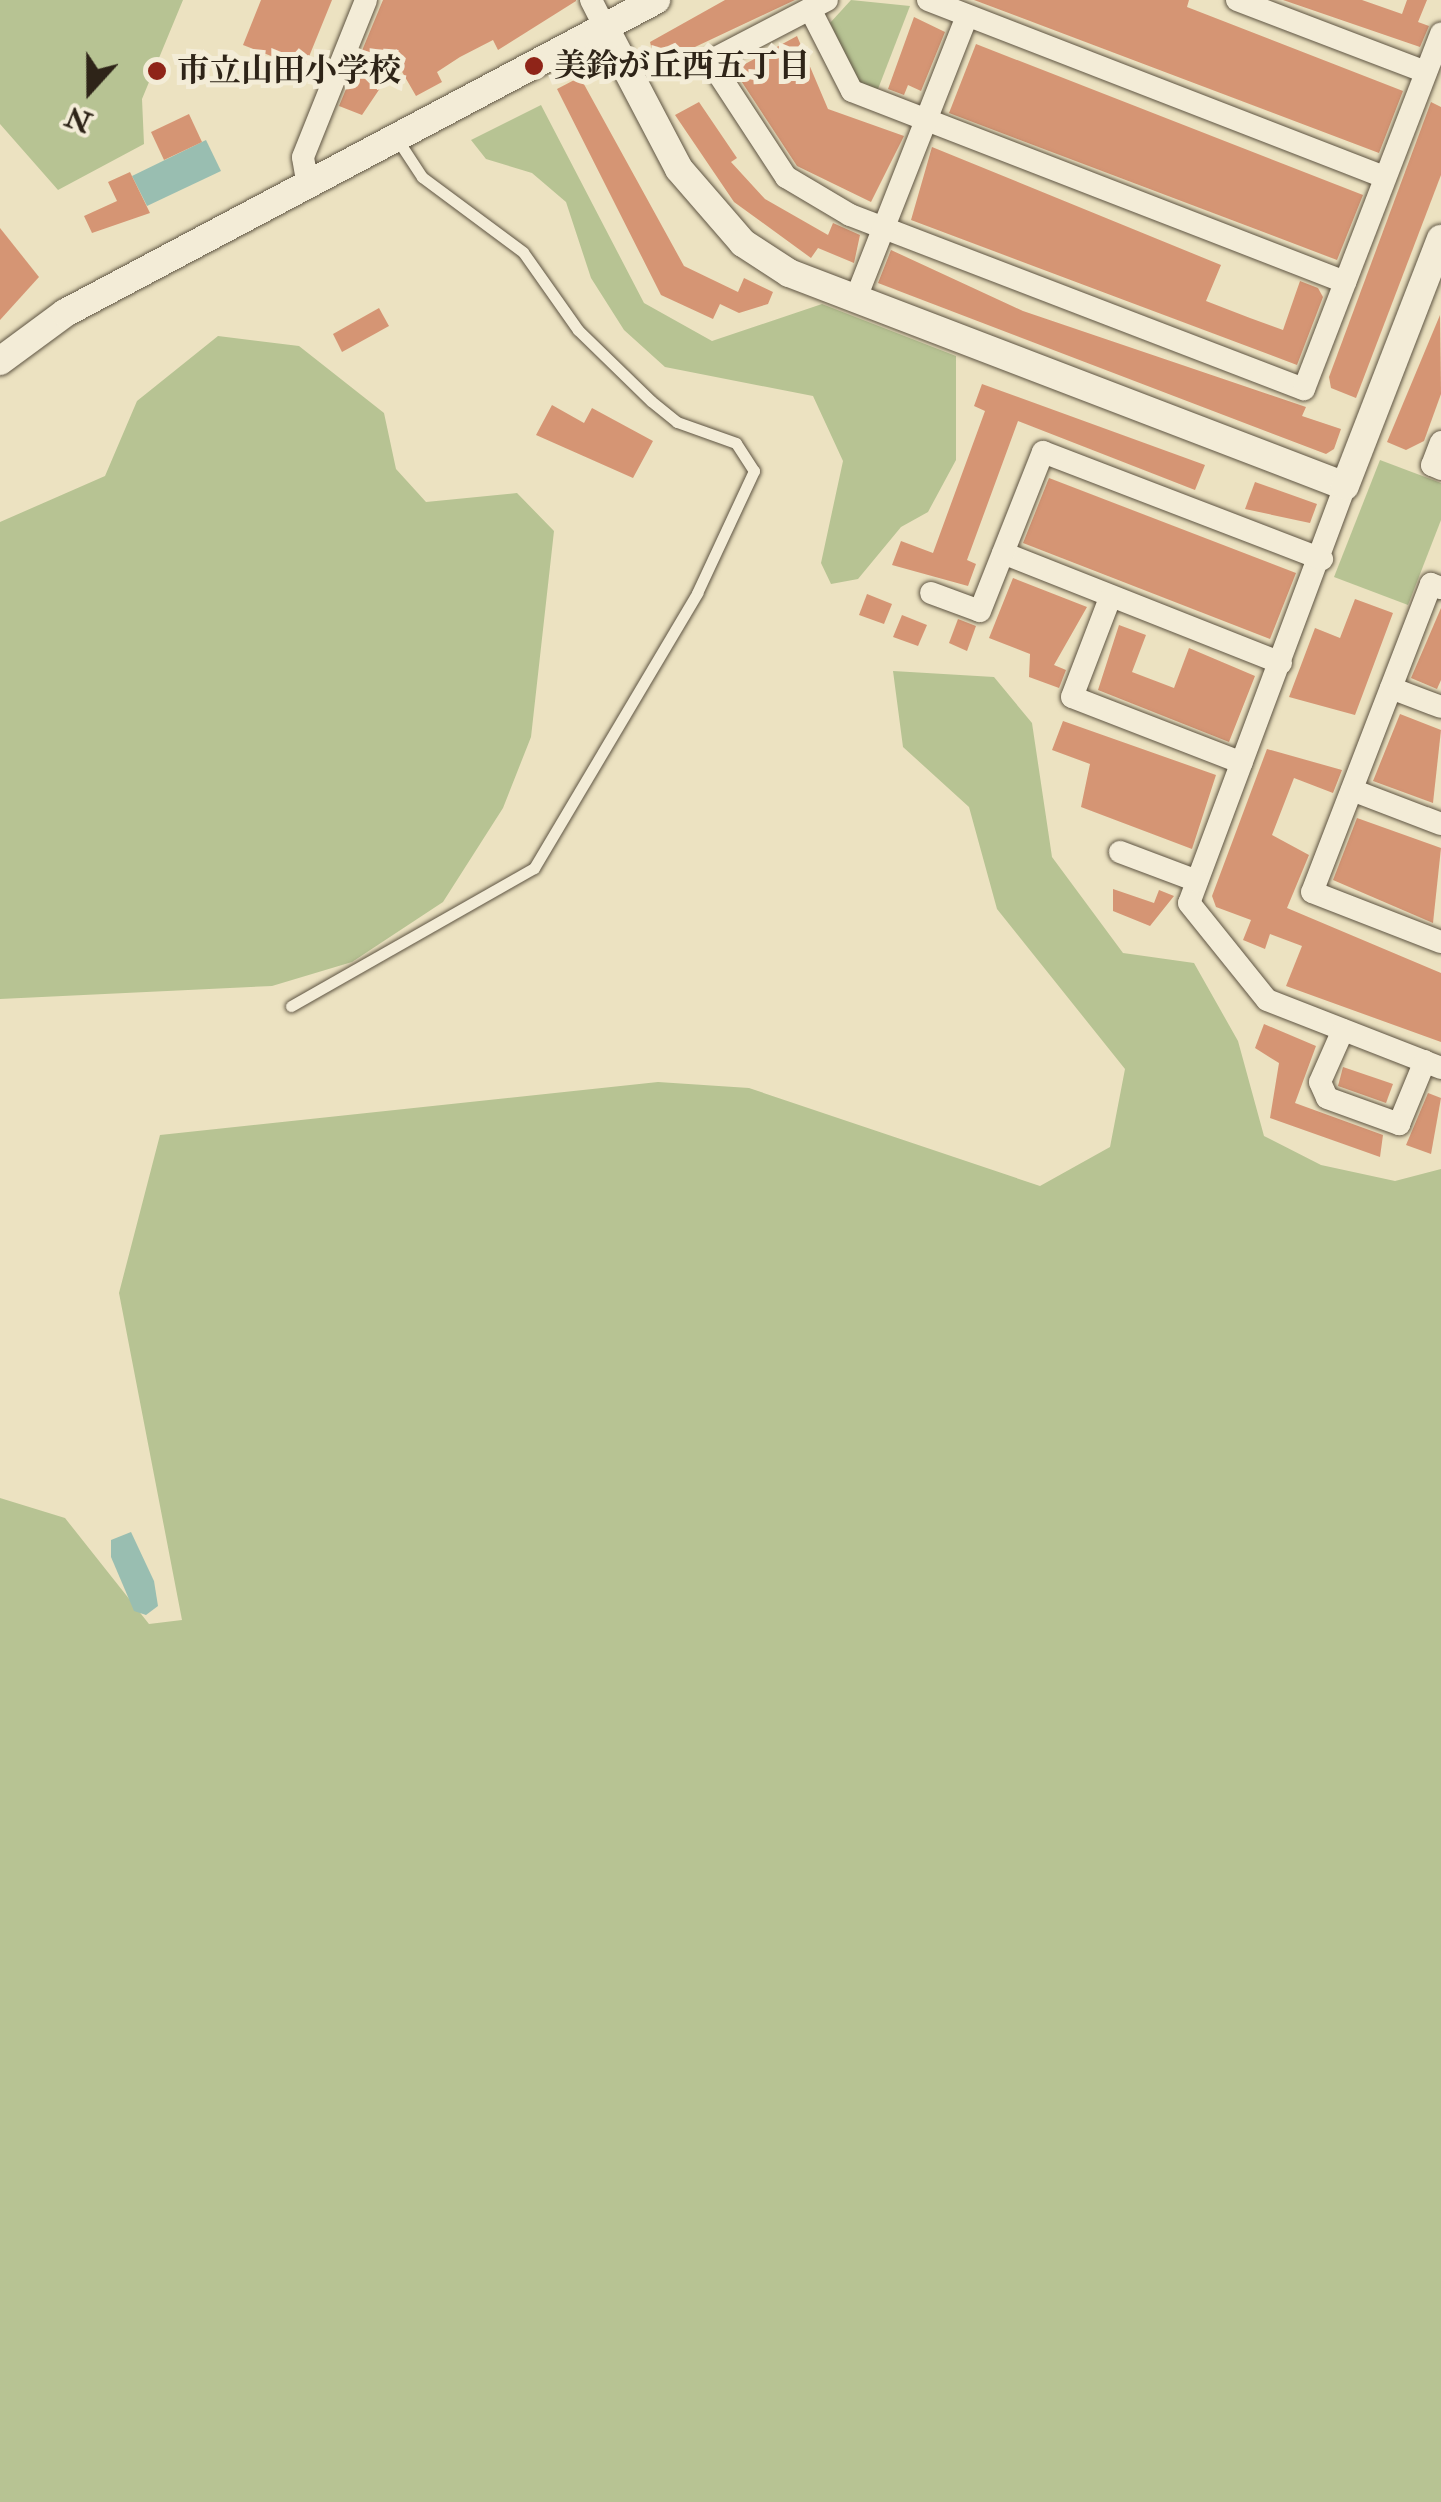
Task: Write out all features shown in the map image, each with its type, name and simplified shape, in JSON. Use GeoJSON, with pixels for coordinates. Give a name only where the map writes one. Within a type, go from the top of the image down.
{"type":"FeatureCollection","features":[{"type":"Feature","properties":{"kind":"street"},"geometry":{"type":"LineString","coordinates":[[308,186],[303,156],[366,0]]}},
{"type":"Feature","properties":{"kind":"street"},"geometry":{"type":"LineString","coordinates":[[591,0],[710,211],[789,273],[1345,486]]}},
{"type":"Feature","properties":{"kind":"street"},"geometry":{"type":"LineString","coordinates":[[0,361],[65,313],[656,0]]}},
{"type":"Feature","properties":{"kind":"street"},"geometry":{"type":"LineString","coordinates":[[928,0],[1386,176]]}},
{"type":"Feature","properties":{"kind":"street"},"geometry":{"type":"LineString","coordinates":[[1237,0],[1426,72]]}},
{"type":"Feature","properties":{"kind":"street"},"geometry":{"type":"LineString","coordinates":[[1345,282],[852,91],[819,4],[710,61],[786,177],[884,227],[1304,389],[1441,34]]}},
{"type":"Feature","properties":{"kind":"street"},"geometry":{"type":"LineString","coordinates":[[856,298],[967,16]]}},
{"type":"Feature","properties":{"kind":"street"},"geometry":{"type":"LineString","coordinates":[[1342,1030],[1320,1082],[1326,1098],[1399,1124],[1433,1065],[1266,1000],[1189,903],[1441,239]]}},
{"type":"Feature","properties":{"kind":"street"},"geometry":{"type":"LineString","coordinates":[[1441,442],[1432,466],[1441,469]]}},
{"type":"Feature","properties":{"kind":"street"},"geometry":{"type":"LineString","coordinates":[[931,593],[980,611],[1043,452],[1322,559]]}},
{"type":"Feature","properties":{"kind":"street"},"geometry":{"type":"LineString","coordinates":[[1003,553],[1281,662]]}},
{"type":"Feature","properties":{"kind":"street"},"geometry":{"type":"LineString","coordinates":[[1441,588],[1431,584],[1312,892],[1441,942]]}},
{"type":"Feature","properties":{"kind":"street"},"geometry":{"type":"LineString","coordinates":[[1110,598],[1072,697],[1242,764]]}},
{"type":"Feature","properties":{"kind":"street"},"geometry":{"type":"LineString","coordinates":[[1392,688],[1441,707]]}},
{"type":"Feature","properties":{"kind":"street"},"geometry":{"type":"LineString","coordinates":[[1352,790],[1441,824]]}},
{"type":"Feature","properties":{"kind":"street"},"geometry":{"type":"LineString","coordinates":[[1120,852],[1197,881]]}},
{"type":"Feature","properties":{"kind":"lane"},"geometry":{"type":"LineString","coordinates":[[291,1006],[534,868],[696,594],[754,470],[736,442],[677,422],[651,400],[578,330],[523,252],[422,177],[396,139]]}},
{"type":"Feature","properties":{"kind":"green space"},"geometry":{"type":"Polygon","coordinates":[[[0,0],[183,0],[142,99],[144,144],[58,190],[0,124],[0,0]]]}},
{"type":"Feature","properties":{"kind":"green space"},"geometry":{"type":"Polygon","coordinates":[[[851,0],[910,6],[878,89],[860,83],[830,23],[851,0]]]}},
{"type":"Feature","properties":{"kind":"green space"},"geometry":{"type":"Polygon","coordinates":[[[541,105],[644,303],[712,341],[822,304],[956,356],[956,460],[928,512],[901,527],[858,579],[831,584],[821,563],[843,461],[813,396],[665,367],[624,330],[591,278],[566,202],[532,173],[486,159],[471,140],[541,105]]]}},
{"type":"Feature","properties":{"kind":"green space"},"geometry":{"type":"Polygon","coordinates":[[[218,336],[299,346],[384,413],[396,469],[426,502],[517,493],[554,531],[531,737],[503,808],[443,902],[352,962],[272,986],[0,999],[0,522],[105,476],[137,401],[218,336]]]}},
{"type":"Feature","properties":{"kind":"green space"},"geometry":{"type":"Polygon","coordinates":[[[1380,460],[1441,483],[1441,520],[1408,605],[1334,577],[1380,460]]]}},
{"type":"Feature","properties":{"kind":"green space"},"geometry":{"type":"Polygon","coordinates":[[[893,671],[994,677],[1032,723],[1052,857],[1123,953],[1194,963],[1238,1041],[1264,1136],[1321,1165],[1395,1181],[1441,1169],[1441,2502],[0,2502],[0,1498],[65,1518],[149,1624],[182,1620],[119,1293],[160,1135],[658,1082],[749,1088],[1040,1186],[1110,1147],[1125,1069],[997,909],[969,807],[903,747],[893,671]]]}},
{"type":"Feature","properties":{"kind":"water"},"geometry":{"type":"Polygon","coordinates":[[[206,140],[221,171],[147,206],[132,176],[206,140]]]}},
{"type":"Feature","properties":{"kind":"water"},"geometry":{"type":"Polygon","coordinates":[[[131,1532],[154,1581],[158,1606],[146,1615],[134,1611],[111,1557],[111,1540],[131,1532]]]}},
{"type":"Feature","properties":{"kind":"building"},"geometry":{"type":"Polygon","coordinates":[[[261,0],[332,0],[304,69],[243,45],[261,0]]]}},
{"type":"Feature","properties":{"kind":"building"},"geometry":{"type":"Polygon","coordinates":[[[383,0],[576,1],[498,50],[493,40],[460,57],[437,72],[442,82],[416,96],[397,63],[362,115],[339,106],[383,0]]]}},
{"type":"Feature","properties":{"kind":"building"},"geometry":{"type":"Polygon","coordinates":[[[725,0],[795,0],[678,55],[658,74],[650,42],[725,0]]]}},
{"type":"Feature","properties":{"kind":"building"},"geometry":{"type":"Polygon","coordinates":[[[974,0],[1189,0],[1187,7],[1403,91],[1379,153],[974,0]]]}},
{"type":"Feature","properties":{"kind":"building"},"geometry":{"type":"Polygon","coordinates":[[[1283,0],[1362,0],[1402,14],[1407,0],[1427,0],[1418,22],[1429,26],[1420,47],[1283,0]]]}},
{"type":"Feature","properties":{"kind":"building"},"geometry":{"type":"Polygon","coordinates":[[[914,17],[945,32],[921,91],[908,85],[904,95],[888,89],[914,17]]]}},
{"type":"Feature","properties":{"kind":"building"},"geometry":{"type":"Polygon","coordinates":[[[797,36],[828,109],[904,136],[871,202],[797,166],[734,70],[797,36]]]}},
{"type":"Feature","properties":{"kind":"building"},"geometry":{"type":"Polygon","coordinates":[[[976,44],[1363,195],[1337,260],[949,113],[976,44]]]}},
{"type":"Feature","properties":{"kind":"building"},"geometry":{"type":"Polygon","coordinates":[[[580,77],[684,266],[738,292],[744,278],[773,292],[768,304],[739,313],[720,304],[713,319],[661,295],[557,89],[580,77]]]}},
{"type":"Feature","properties":{"kind":"building"},"geometry":{"type":"Polygon","coordinates":[[[699,102],[737,158],[731,162],[765,199],[828,235],[833,223],[860,235],[854,263],[818,248],[811,258],[734,202],[675,115],[699,102]]]}},
{"type":"Feature","properties":{"kind":"building"},"geometry":{"type":"Polygon","coordinates":[[[1431,102],[1441,107],[1441,175],[1356,398],[1331,388],[1329,377],[1431,102]]]}},
{"type":"Feature","properties":{"kind":"building"},"geometry":{"type":"Polygon","coordinates":[[[189,114],[202,142],[164,160],[151,132],[189,114]]]}},
{"type":"Feature","properties":{"kind":"building"},"geometry":{"type":"Polygon","coordinates":[[[932,147],[1221,265],[1206,301],[1250,318],[1283,330],[1300,281],[1318,288],[1323,297],[1297,365],[911,220],[932,147]]]}},
{"type":"Feature","properties":{"kind":"building"},"geometry":{"type":"Polygon","coordinates":[[[130,172],[150,213],[92,233],[84,216],[117,201],[108,182],[130,172]]]}},
{"type":"Feature","properties":{"kind":"building"},"geometry":{"type":"Polygon","coordinates":[[[0,228],[39,277],[0,320],[0,228]]]}},
{"type":"Feature","properties":{"kind":"building"},"geometry":{"type":"Polygon","coordinates":[[[891,250],[1023,311],[1306,407],[1302,416],[1341,429],[1334,449],[1326,454],[878,283],[891,250]]]}},
{"type":"Feature","properties":{"kind":"building"},"geometry":{"type":"Polygon","coordinates":[[[379,308],[389,326],[342,352],[333,334],[379,308]]]}},
{"type":"Feature","properties":{"kind":"building"},"geometry":{"type":"Polygon","coordinates":[[[1440,315],[1441,394],[1424,441],[1406,450],[1387,442],[1440,315]]]}},
{"type":"Feature","properties":{"kind":"building"},"geometry":{"type":"Polygon","coordinates":[[[982,384],[1205,465],[1195,490],[1018,421],[967,560],[976,564],[968,586],[892,565],[901,541],[933,553],[985,411],[974,406],[982,384]]]}},
{"type":"Feature","properties":{"kind":"building"},"geometry":{"type":"Polygon","coordinates":[[[552,405],[584,423],[592,408],[653,441],[633,478],[536,435],[552,405]]]}},
{"type":"Feature","properties":{"kind":"building"},"geometry":{"type":"Polygon","coordinates":[[[1049,478],[1296,573],[1270,639],[1023,543],[1049,478]]]}},
{"type":"Feature","properties":{"kind":"building"},"geometry":{"type":"Polygon","coordinates":[[[1255,482],[1317,504],[1310,523],[1245,509],[1255,482]]]}},
{"type":"Feature","properties":{"kind":"building"},"geometry":{"type":"Polygon","coordinates":[[[1013,578],[1087,607],[1054,665],[1066,670],[1059,688],[1029,677],[1030,654],[989,638],[1013,578]]]}},
{"type":"Feature","properties":{"kind":"building"},"geometry":{"type":"Polygon","coordinates":[[[867,594],[892,604],[884,624],[859,615],[867,594]]]}},
{"type":"Feature","properties":{"kind":"building"},"geometry":{"type":"Polygon","coordinates":[[[1355,599],[1393,613],[1355,715],[1289,697],[1315,628],[1340,638],[1355,599]]]}},
{"type":"Feature","properties":{"kind":"building"},"geometry":{"type":"Polygon","coordinates":[[[1441,608],[1441,680],[1437,689],[1411,678],[1441,608]]]}},
{"type":"Feature","properties":{"kind":"building"},"geometry":{"type":"Polygon","coordinates":[[[902,615],[927,625],[918,646],[893,637],[902,615]]]}},
{"type":"Feature","properties":{"kind":"building"},"geometry":{"type":"Polygon","coordinates":[[[958,619],[976,626],[967,651],[949,643],[958,619]]]}},
{"type":"Feature","properties":{"kind":"building"},"geometry":{"type":"Polygon","coordinates":[[[1119,625],[1146,635],[1132,672],[1174,688],[1189,648],[1255,676],[1229,742],[1098,690],[1119,625]]]}},
{"type":"Feature","properties":{"kind":"building"},"geometry":{"type":"Polygon","coordinates":[[[1400,714],[1441,730],[1433,803],[1373,781],[1400,714]]]}},
{"type":"Feature","properties":{"kind":"building"},"geometry":{"type":"Polygon","coordinates":[[[1063,721],[1216,775],[1192,849],[1081,807],[1090,764],[1052,750],[1063,721]]]}},
{"type":"Feature","properties":{"kind":"building"},"geometry":{"type":"Polygon","coordinates":[[[1267,749],[1342,770],[1333,793],[1294,778],[1272,835],[1309,855],[1287,908],[1441,973],[1441,1042],[1286,986],[1302,946],[1270,934],[1265,949],[1243,940],[1251,920],[1216,907],[1212,896],[1267,749]]]}},
{"type":"Feature","properties":{"kind":"building"},"geometry":{"type":"Polygon","coordinates":[[[1357,818],[1441,848],[1433,923],[1333,880],[1357,818]]]}},
{"type":"Feature","properties":{"kind":"building"},"geometry":{"type":"Polygon","coordinates":[[[1113,889],[1154,903],[1159,890],[1174,896],[1150,926],[1113,911],[1113,889]]]}},
{"type":"Feature","properties":{"kind":"building"},"geometry":{"type":"Polygon","coordinates":[[[1264,1024],[1316,1046],[1295,1103],[1383,1135],[1380,1157],[1270,1118],[1279,1063],[1255,1048],[1264,1024]]]}},
{"type":"Feature","properties":{"kind":"building"},"geometry":{"type":"Polygon","coordinates":[[[1343,1067],[1393,1084],[1386,1103],[1338,1086],[1343,1067]]]}},
{"type":"Feature","properties":{"kind":"building"},"geometry":{"type":"Polygon","coordinates":[[[1428,1093],[1441,1098],[1431,1154],[1406,1145],[1428,1093]]]}},
{"type":"Feature","properties":{"kind":"place","name":"美鈴が丘西五丁目"},"geometry":{"type":"Point","coordinates":[534,66]}},
{"type":"Feature","properties":{"kind":"place","name":"市立山田小学校"},"geometry":{"type":"Point","coordinates":[157,71]}}]}
